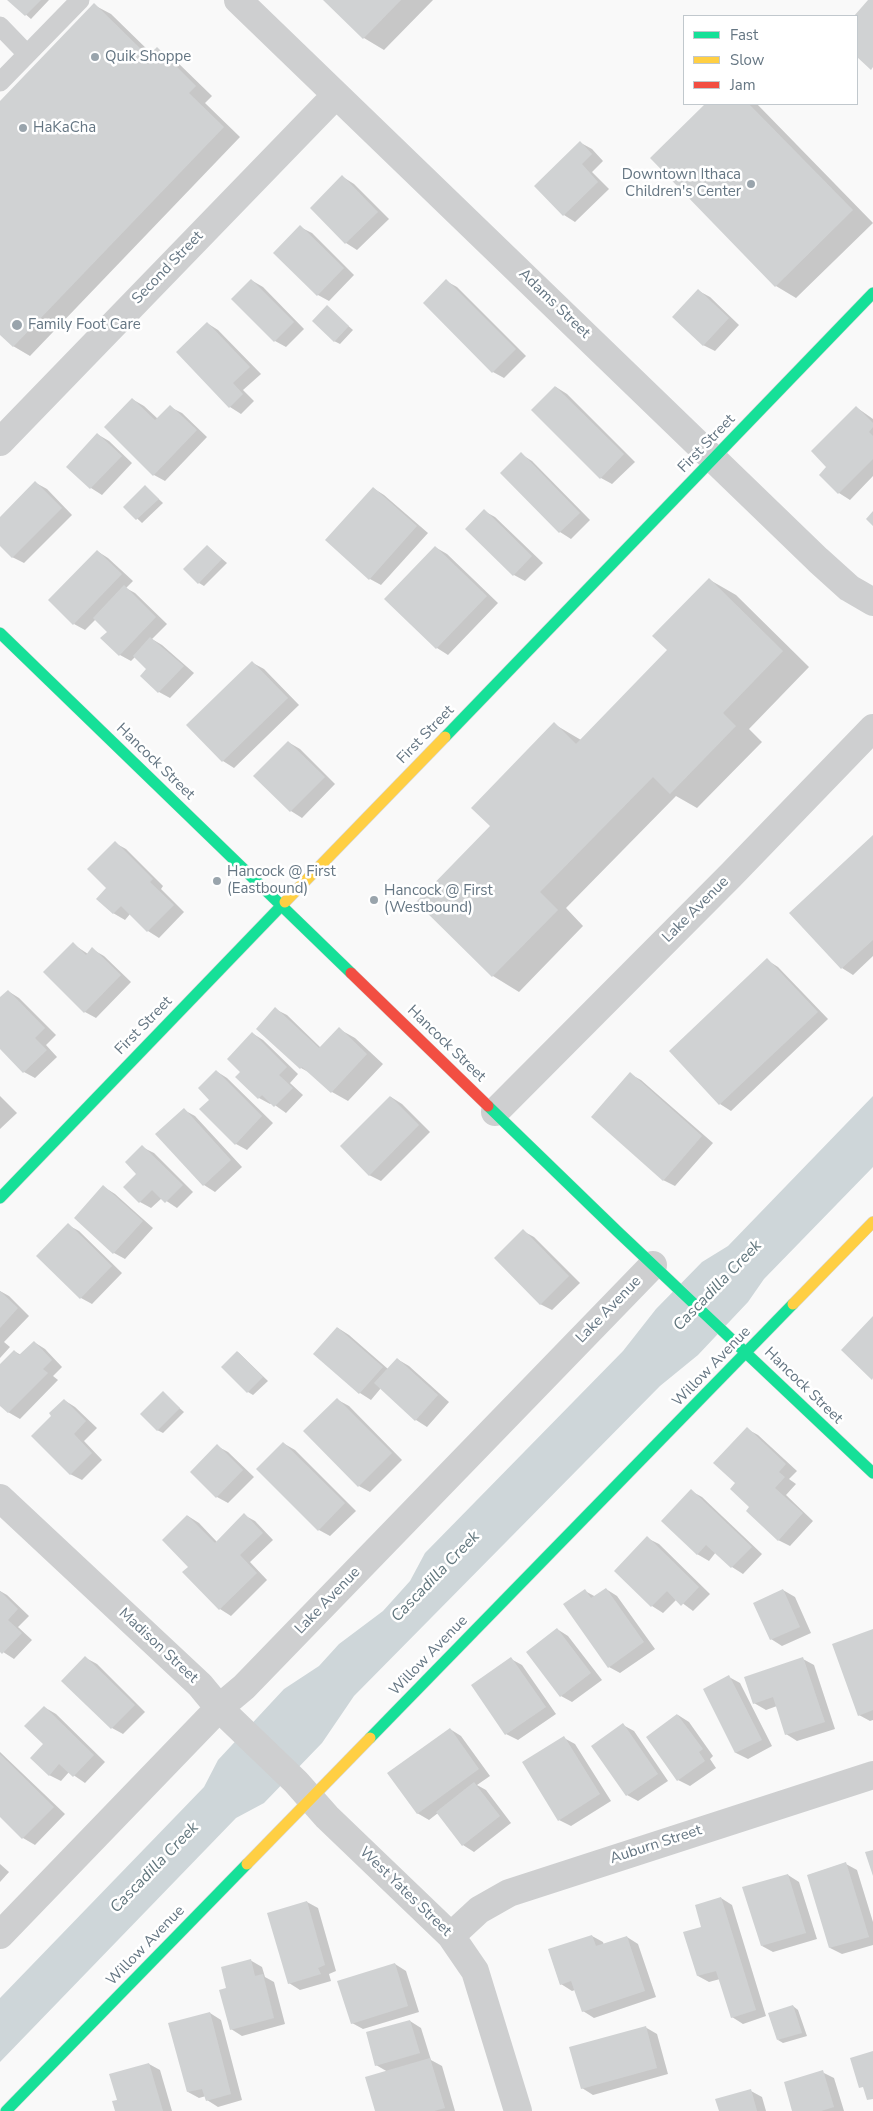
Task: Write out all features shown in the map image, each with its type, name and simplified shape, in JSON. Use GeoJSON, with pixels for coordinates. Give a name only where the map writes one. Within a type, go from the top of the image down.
{"type":"FeatureCollection","features":[{"type":"Feature","properties":{"kind":"street","name":"Adams Street"},"geometry":{"type":"LineString","coordinates":[[238,0],[843,583],[873,602]]}},
{"type":"Feature","properties":{"kind":"street","name":"Second Street"},"geometry":{"type":"LineString","coordinates":[[0,442],[336,95]]}},
{"type":"Feature","properties":{"kind":"street","name":"First Street"},"geometry":{"type":"LineString","coordinates":[[0,1198],[873,294]]}},
{"type":"Feature","properties":{"kind":"street","name":"Hancock Street"},"geometry":{"type":"LineString","coordinates":[[0,633],[661,1272],[873,1473]]}},
{"type":"Feature","properties":{"kind":"street","name":"Lake Avenue"},"geometry":{"type":"LineString","coordinates":[[495,1112],[697,910],[873,728]]}},
{"type":"Feature","properties":{"kind":"street","name":"Willow Avenue"},"geometry":{"type":"LineString","coordinates":[[6,2111],[303,1791],[746,1353],[873,1222]]}},
{"type":"Feature","properties":{"kind":"street","name":"Lake Avenue"},"geometry":{"type":"LineString","coordinates":[[0,1935],[219,1708],[244,1687],[661,1272]]}},
{"type":"Feature","properties":{"kind":"street","name":"Madison Street"},"geometry":{"type":"LineString","coordinates":[[0,1498],[200,1685],[219,1708],[303,1791]]}},
{"type":"Feature","properties":{"kind":"street","name":"Auburn Street"},"geometry":{"type":"LineString","coordinates":[[451,1936],[479,1910],[509,1893],[873,1775]]}},
{"type":"Feature","properties":{"kind":"street","name":"West Yates Street"},"geometry":{"type":"LineString","coordinates":[[303,1791],[451,1936],[475,1971],[518,2111]]}},
{"type":"Feature","properties":{"kind":"lane"},"geometry":{"type":"LineString","coordinates":[[0,82],[71,3]]}},
{"type":"Feature","properties":{"kind":"lane"},"geometry":{"type":"LineString","coordinates":[[0,26],[27,54]]}},
{"type":"Feature","properties":{"kind":"water","name":"Cascadilla Creek"},"geometry":{"type":"Polygon","coordinates":[[[873,1096],[873,1167],[764,1279],[748,1302],[698,1355],[660,1386],[354,1696],[322,1743],[264,1803],[236,1818],[0,2062],[0,1998],[204,1787],[218,1760],[284,1689],[319,1666],[339,1644],[383,1611],[410,1581],[425,1553],[623,1351],[656,1309],[702,1262],[728,1246],[873,1096]]]}},
{"type":"Feature","properties":{"kind":"building"},"geometry":{"type":"Polygon","coordinates":[[[7,0],[41,0],[25,16],[7,0]]]}},
{"type":"Feature","properties":{"kind":"building"},"geometry":{"type":"Polygon","coordinates":[[[323,0],[401,0],[363,39],[323,0]]]}},
{"type":"Feature","properties":{"kind":"building"},"geometry":{"type":"Polygon","coordinates":[[[868,0],[873,0],[873,67],[871,70],[858,58],[858,15],[855,15],[868,0]]]}},
{"type":"Feature","properties":{"kind":"building"},"geometry":{"type":"Polygon","coordinates":[[[94,3],[148,56],[157,47],[196,86],[189,93],[224,127],[13,347],[0,335],[0,101],[94,3]]]}},
{"type":"Feature","properties":{"kind":"building","name":"Downtown Ithaca Children's Center"},"geometry":{"type":"Polygon","coordinates":[[[704,105],[750,105],[853,210],[775,287],[650,158],[704,105]]]}},
{"type":"Feature","properties":{"kind":"building"},"geometry":{"type":"Polygon","coordinates":[[[580,141],[592,154],[582,164],[598,182],[563,216],[534,186],[580,141]]]}},
{"type":"Feature","properties":{"kind":"building"},"geometry":{"type":"Polygon","coordinates":[[[342,175],[378,212],[345,244],[310,208],[342,175]]]}},
{"type":"Feature","properties":{"kind":"building"},"geometry":{"type":"Polygon","coordinates":[[[300,225],[344,268],[317,296],[273,253],[300,225]]]}},
{"type":"Feature","properties":{"kind":"building"},"geometry":{"type":"Polygon","coordinates":[[[251,279],[294,322],[274,342],[231,299],[251,279]]]}},
{"type":"Feature","properties":{"kind":"building"},"geometry":{"type":"Polygon","coordinates":[[[446,279],[516,349],[492,373],[423,303],[446,279]]]}},
{"type":"Feature","properties":{"kind":"building"},"geometry":{"type":"Polygon","coordinates":[[[698,289],[729,318],[703,346],[672,317],[698,289]]]}},
{"type":"Feature","properties":{"kind":"building"},"geometry":{"type":"Polygon","coordinates":[[[327,305],[349,326],[334,342],[312,321],[327,305]]]}},
{"type":"Feature","properties":{"kind":"building"},"geometry":{"type":"Polygon","coordinates":[[[207,322],[250,367],[233,383],[243,394],[229,408],[176,352],[207,322]]]}},
{"type":"Feature","properties":{"kind":"building"},"geometry":{"type":"Polygon","coordinates":[[[555,386],[624,454],[600,479],[531,410],[555,386]]]}},
{"type":"Feature","properties":{"kind":"building"},"geometry":{"type":"Polygon","coordinates":[[[132,398],[155,420],[170,405],[197,430],[153,476],[104,427],[132,398]]]}},
{"type":"Feature","properties":{"kind":"building"},"geometry":{"type":"Polygon","coordinates":[[[856,406],[873,423],[873,427],[869,432],[873,436],[873,459],[838,494],[819,475],[826,467],[811,451],[856,406]]]}},
{"type":"Feature","properties":{"kind":"building"},"geometry":{"type":"Polygon","coordinates":[[[97,433],[122,456],[90,489],[66,467],[97,433]]]}},
{"type":"Feature","properties":{"kind":"building"},"geometry":{"type":"Polygon","coordinates":[[[521,452],[580,513],[559,533],[500,473],[521,452]]]}},
{"type":"Feature","properties":{"kind":"building"},"geometry":{"type":"Polygon","coordinates":[[[35,481],[62,508],[12,558],[0,546],[0,517],[35,481]]]}},
{"type":"Feature","properties":{"kind":"building"},"geometry":{"type":"Polygon","coordinates":[[[145,485],[159,499],[136,520],[123,507],[145,485]]]}},
{"type":"Feature","properties":{"kind":"building"},"geometry":{"type":"Polygon","coordinates":[[[373,487],[417,526],[369,580],[325,540],[373,487]]]}},
{"type":"Feature","properties":{"kind":"building"},"geometry":{"type":"Polygon","coordinates":[[[484,509],[532,556],[513,576],[465,529],[484,509]]]}},
{"type":"Feature","properties":{"kind":"building"},"geometry":{"type":"Polygon","coordinates":[[[873,511],[873,526],[866,519],[873,511]]]}},
{"type":"Feature","properties":{"kind":"building"},"geometry":{"type":"Polygon","coordinates":[[[207,545],[222,559],[198,584],[183,569],[207,545]]]}},
{"type":"Feature","properties":{"kind":"building"},"geometry":{"type":"Polygon","coordinates":[[[435,546],[487,596],[436,649],[384,599],[435,546]]]}},
{"type":"Feature","properties":{"kind":"building"},"geometry":{"type":"Polygon","coordinates":[[[97,550],[122,574],[73,625],[48,600],[97,550]]]}},
{"type":"Feature","properties":{"kind":"building"},"geometry":{"type":"Polygon","coordinates":[[[709,578],[783,651],[723,713],[736,726],[670,794],[653,777],[540,892],[558,910],[492,977],[416,902],[490,826],[471,808],[554,722],[576,744],[667,650],[652,636],[709,578]]]}},
{"type":"Feature","properties":{"kind":"building"},"geometry":{"type":"Polygon","coordinates":[[[124,585],[156,617],[119,656],[100,638],[107,632],[93,618],[124,585]]]}},
{"type":"Feature","properties":{"kind":"building"},"geometry":{"type":"Polygon","coordinates":[[[150,637],[184,666],[158,693],[140,676],[146,669],[133,656],[150,637]]]}},
{"type":"Feature","properties":{"kind":"building"},"geometry":{"type":"Polygon","coordinates":[[[252,661],[288,698],[222,762],[186,725],[252,661]]]}},
{"type":"Feature","properties":{"kind":"building"},"geometry":{"type":"Polygon","coordinates":[[[288,741],[325,777],[290,812],[253,776],[288,741]]]}},
{"type":"Feature","properties":{"kind":"building"},"geometry":{"type":"Polygon","coordinates":[[[873,835],[873,940],[841,969],[789,913],[873,835]]]}},
{"type":"Feature","properties":{"kind":"building"},"geometry":{"type":"Polygon","coordinates":[[[115,841],[153,879],[150,882],[174,905],[147,932],[121,906],[113,914],[96,899],[106,888],[87,869],[115,841]]]}},
{"type":"Feature","properties":{"kind":"building"},"geometry":{"type":"Polygon","coordinates":[[[73,942],[86,955],[92,947],[121,975],[84,1013],[43,972],[73,942]]]}},
{"type":"Feature","properties":{"kind":"building"},"geometry":{"type":"Polygon","coordinates":[[[767,958],[818,1012],[719,1105],[669,1051],[767,958]]]}},
{"type":"Feature","properties":{"kind":"building"},"geometry":{"type":"Polygon","coordinates":[[[8,990],[45,1028],[35,1038],[47,1050],[23,1073],[0,1049],[0,997],[8,990]]]}},
{"type":"Feature","properties":{"kind":"building"},"geometry":{"type":"Polygon","coordinates":[[[275,1007],[319,1048],[339,1027],[367,1054],[331,1093],[302,1067],[300,1069],[256,1029],[275,1007]]]}},
{"type":"Feature","properties":{"kind":"building"},"geometry":{"type":"Polygon","coordinates":[[[252,1032],[287,1067],[279,1075],[293,1088],[274,1107],[262,1095],[258,1099],[235,1077],[240,1072],[227,1059],[252,1032]]]}},
{"type":"Feature","properties":{"kind":"building"},"geometry":{"type":"Polygon","coordinates":[[[216,1070],[262,1116],[235,1145],[199,1109],[209,1100],[198,1088],[216,1070]]]}},
{"type":"Feature","properties":{"kind":"building"},"geometry":{"type":"Polygon","coordinates":[[[630,1072],[702,1136],[663,1181],[591,1117],[630,1072]]]}},
{"type":"Feature","properties":{"kind":"building"},"geometry":{"type":"Polygon","coordinates":[[[390,1096],[419,1125],[369,1176],[340,1146],[390,1096]]]}},
{"type":"Feature","properties":{"kind":"building"},"geometry":{"type":"Polygon","coordinates":[[[184,1108],[231,1160],[203,1186],[155,1134],[184,1108]]]}},
{"type":"Feature","properties":{"kind":"building"},"geometry":{"type":"Polygon","coordinates":[[[142,1145],[183,1185],[165,1203],[152,1190],[139,1203],[123,1187],[136,1174],[125,1162],[142,1145]]]}},
{"type":"Feature","properties":{"kind":"building"},"geometry":{"type":"Polygon","coordinates":[[[103,1185],[143,1221],[113,1254],[74,1218],[103,1185]]]}},
{"type":"Feature","properties":{"kind":"building"},"geometry":{"type":"Polygon","coordinates":[[[68,1223],[112,1266],[80,1299],[36,1256],[68,1223]]]}},
{"type":"Feature","properties":{"kind":"building"},"geometry":{"type":"Polygon","coordinates":[[[523,1229],[569,1276],[540,1305],[494,1258],[523,1229]]]}},
{"type":"Feature","properties":{"kind":"building"},"geometry":{"type":"Polygon","coordinates":[[[0,1291],[18,1308],[0,1328],[0,1291]]]}},
{"type":"Feature","properties":{"kind":"building"},"geometry":{"type":"Polygon","coordinates":[[[873,1316],[873,1378],[872,1380],[841,1350],[873,1316]]]}},
{"type":"Feature","properties":{"kind":"building"},"geometry":{"type":"Polygon","coordinates":[[[337,1327],[383,1367],[359,1394],[313,1354],[337,1327]]]}},
{"type":"Feature","properties":{"kind":"building"},"geometry":{"type":"Polygon","coordinates":[[[34,1341],[52,1360],[43,1369],[48,1373],[8,1413],[0,1406],[0,1364],[14,1350],[19,1355],[34,1341]]]}},
{"type":"Feature","properties":{"kind":"building"},"geometry":{"type":"Polygon","coordinates":[[[237,1351],[263,1377],[247,1393],[221,1367],[237,1351]]]}},
{"type":"Feature","properties":{"kind":"building"},"geometry":{"type":"Polygon","coordinates":[[[397,1358],[438,1395],[415,1421],[374,1383],[397,1358]]]}},
{"type":"Feature","properties":{"kind":"building"},"geometry":{"type":"Polygon","coordinates":[[[163,1391],[180,1408],[157,1431],[140,1414],[163,1391]]]}},
{"type":"Feature","properties":{"kind":"building"},"geometry":{"type":"Polygon","coordinates":[[[337,1398],[392,1453],[358,1487],[303,1431],[337,1398]]]}},
{"type":"Feature","properties":{"kind":"building"},"geometry":{"type":"Polygon","coordinates":[[[64,1399],[86,1421],[74,1434],[92,1453],[70,1475],[31,1436],[51,1416],[49,1413],[64,1399]]]}},
{"type":"Feature","properties":{"kind":"building"},"geometry":{"type":"Polygon","coordinates":[[[747,1427],[786,1464],[779,1472],[785,1477],[775,1488],[803,1513],[778,1541],[746,1511],[749,1507],[730,1489],[735,1483],[713,1463],[747,1427]]]}},
{"type":"Feature","properties":{"kind":"building"},"geometry":{"type":"Polygon","coordinates":[[[283,1442],[345,1503],[318,1531],[256,1469],[283,1442]]]}},
{"type":"Feature","properties":{"kind":"building"},"geometry":{"type":"Polygon","coordinates":[[[217,1444],[243,1470],[216,1498],[190,1472],[217,1444]]]}},
{"type":"Feature","properties":{"kind":"building"},"geometry":{"type":"Polygon","coordinates":[[[691,1489],[752,1547],[731,1568],[706,1545],[697,1555],[661,1521],[691,1489]]]}},
{"type":"Feature","properties":{"kind":"building"},"geometry":{"type":"Polygon","coordinates":[[[244,1513],[263,1533],[240,1555],[257,1573],[219,1610],[182,1572],[188,1567],[162,1540],[187,1515],[215,1543],[244,1513]]]}},
{"type":"Feature","properties":{"kind":"building"},"geometry":{"type":"Polygon","coordinates":[[[647,1536],[699,1587],[681,1606],[667,1591],[651,1607],[614,1571],[647,1536]]]}},
{"type":"Feature","properties":{"kind":"building"},"geometry":{"type":"Polygon","coordinates":[[[606,1588],[644,1642],[608,1668],[563,1604],[585,1589],[591,1598],[606,1588]]]}},
{"type":"Feature","properties":{"kind":"building"},"geometry":{"type":"Polygon","coordinates":[[[783,1589],[800,1627],[770,1640],[753,1603],[783,1589]]]}},
{"type":"Feature","properties":{"kind":"building"},"geometry":{"type":"Polygon","coordinates":[[[0,1591],[18,1609],[8,1620],[22,1633],[2,1654],[0,1652],[0,1591]]]}},
{"type":"Feature","properties":{"kind":"building"},"geometry":{"type":"Polygon","coordinates":[[[557,1628],[591,1673],[560,1697],[526,1652],[557,1628]]]}},
{"type":"Feature","properties":{"kind":"building"},"geometry":{"type":"Polygon","coordinates":[[[873,1629],[873,1710],[858,1716],[832,1644],[873,1629]]]}},
{"type":"Feature","properties":{"kind":"building"},"geometry":{"type":"Polygon","coordinates":[[[85,1656],[135,1705],[111,1729],[61,1681],[85,1656]]]}},
{"type":"Feature","properties":{"kind":"building"},"geometry":{"type":"Polygon","coordinates":[[[511,1657],[546,1707],[505,1735],[471,1685],[511,1657]]]}},
{"type":"Feature","properties":{"kind":"building"},"geometry":{"type":"Polygon","coordinates":[[[803,1657],[825,1722],[785,1735],[773,1697],[753,1704],[744,1677],[803,1657]]]}},
{"type":"Feature","properties":{"kind":"building"},"geometry":{"type":"Polygon","coordinates":[[[729,1675],[762,1740],[735,1753],[703,1689],[729,1675]]]}},
{"type":"Feature","properties":{"kind":"building"},"geometry":{"type":"Polygon","coordinates":[[[44,1706],[94,1755],[73,1777],[59,1764],[49,1776],[30,1758],[43,1744],[24,1726],[44,1706]]]}},
{"type":"Feature","properties":{"kind":"building"},"geometry":{"type":"Polygon","coordinates":[[[677,1714],[703,1749],[699,1752],[705,1761],[677,1781],[646,1737],[677,1714]]]}},
{"type":"Feature","properties":{"kind":"building"},"geometry":{"type":"Polygon","coordinates":[[[623,1723],[658,1774],[626,1796],[591,1746],[623,1723]]]}},
{"type":"Feature","properties":{"kind":"building"},"geometry":{"type":"Polygon","coordinates":[[[450,1728],[479,1769],[417,1814],[387,1773],[450,1728]]]}},
{"type":"Feature","properties":{"kind":"building"},"geometry":{"type":"Polygon","coordinates":[[[564,1736],[600,1794],[558,1821],[522,1762],[564,1736]]]}},
{"type":"Feature","properties":{"kind":"building"},"geometry":{"type":"Polygon","coordinates":[[[0,1754],[54,1807],[22,1839],[0,1817],[0,1754]]]}},
{"type":"Feature","properties":{"kind":"building"},"geometry":{"type":"Polygon","coordinates":[[[474,1782],[500,1816],[462,1846],[436,1812],[474,1782]]]}},
{"type":"Feature","properties":{"kind":"building"},"geometry":{"type":"Polygon","coordinates":[[[873,1850],[873,1876],[865,1852],[873,1850]]]}},
{"type":"Feature","properties":{"kind":"building"},"geometry":{"type":"Polygon","coordinates":[[[846,1862],[869,1937],[829,1948],[807,1875],[846,1862]]]}},
{"type":"Feature","properties":{"kind":"building"},"geometry":{"type":"Polygon","coordinates":[[[788,1874],[806,1933],[761,1946],[742,1887],[788,1874]]]}},
{"type":"Feature","properties":{"kind":"building"},"geometry":{"type":"Polygon","coordinates":[[[721,1897],[756,2010],[731,2018],[716,1971],[697,1976],[683,1932],[701,1927],[695,1905],[721,1897]]]}},
{"type":"Feature","properties":{"kind":"building"},"geometry":{"type":"Polygon","coordinates":[[[307,1901],[325,1965],[318,1968],[321,1974],[288,1984],[267,1913],[307,1901]]]}},
{"type":"Feature","properties":{"kind":"building"},"geometry":{"type":"Polygon","coordinates":[[[592,1935],[596,1946],[627,1936],[645,1991],[582,2012],[571,1981],[560,1985],[548,1949],[592,1935]]]}},
{"type":"Feature","properties":{"kind":"building"},"geometry":{"type":"Polygon","coordinates":[[[251,1959],[255,1976],[263,1974],[274,2018],[230,2030],[219,1990],[226,1988],[221,1967],[251,1959]]]}},
{"type":"Feature","properties":{"kind":"building"},"geometry":{"type":"Polygon","coordinates":[[[395,1963],[408,2006],[351,2024],[337,1981],[395,1963]]]}},
{"type":"Feature","properties":{"kind":"building"},"geometry":{"type":"Polygon","coordinates":[[[793,2005],[802,2033],[777,2040],[768,2013],[793,2005]]]}},
{"type":"Feature","properties":{"kind":"building"},"geometry":{"type":"Polygon","coordinates":[[[210,2012],[231,2094],[206,2101],[202,2089],[187,2092],[168,2023],[210,2012]]]}},
{"type":"Feature","properties":{"kind":"building"},"geometry":{"type":"Polygon","coordinates":[[[410,2020],[420,2053],[375,2066],[366,2032],[410,2020]]]}},
{"type":"Feature","properties":{"kind":"building"},"geometry":{"type":"Polygon","coordinates":[[[646,2026],[657,2068],[581,2089],[569,2047],[646,2026]]]}},
{"type":"Feature","properties":{"kind":"building"},"geometry":{"type":"Polygon","coordinates":[[[873,2051],[873,2099],[867,2100],[863,2087],[859,2088],[850,2058],[873,2051]]]}},
{"type":"Feature","properties":{"kind":"building"},"geometry":{"type":"Polygon","coordinates":[[[430,2058],[445,2108],[434,2111],[375,2111],[365,2077],[430,2058]]]}},
{"type":"Feature","properties":{"kind":"building"},"geometry":{"type":"Polygon","coordinates":[[[149,2063],[163,2111],[115,2111],[112,2101],[117,2100],[109,2074],[149,2063]]]}},
{"type":"Feature","properties":{"kind":"building"},"geometry":{"type":"Polygon","coordinates":[[[823,2070],[834,2107],[821,2111],[792,2111],[784,2082],[823,2070]]]}},
{"type":"Feature","properties":{"kind":"building"},"geometry":{"type":"Polygon","coordinates":[[[751,2089],[757,2111],[719,2111],[715,2099],[751,2089]]]}},
{"type":"Feature","properties":{"kind":"traffic: fast"},"geometry":{"type":"LineString","coordinates":[[445,737],[873,293]]}},
{"type":"Feature","properties":{"kind":"traffic: fast"},"geometry":{"type":"LineString","coordinates":[[0,633],[351,973]]}},
{"type":"Feature","properties":{"kind":"traffic: fast"},"geometry":{"type":"LineString","coordinates":[[0,1198],[285,902]]}},
{"type":"Feature","properties":{"kind":"traffic: fast"},"geometry":{"type":"LineString","coordinates":[[488,1106],[873,1473]]}},
{"type":"Feature","properties":{"kind":"traffic: fast"},"geometry":{"type":"LineString","coordinates":[[370,1738],[793,1304]]}},
{"type":"Feature","properties":{"kind":"traffic: fast"},"geometry":{"type":"LineString","coordinates":[[6,2111],[247,1864]]}},
{"type":"Feature","properties":{"kind":"traffic: slow"},"geometry":{"type":"LineString","coordinates":[[285,902],[445,737]]}},
{"type":"Feature","properties":{"kind":"traffic: slow"},"geometry":{"type":"LineString","coordinates":[[793,1304],[873,1222]]}},
{"type":"Feature","properties":{"kind":"traffic: slow"},"geometry":{"type":"LineString","coordinates":[[247,1864],[370,1738]]}},
{"type":"Feature","properties":{"kind":"traffic: jam"},"geometry":{"type":"LineString","coordinates":[[351,973],[488,1106]]}},
{"type":"Feature","properties":{"kind":"place","name":"Quik Shoppe"},"geometry":{"type":"Point","coordinates":[95,57]}},
{"type":"Feature","properties":{"kind":"place","name":"HaKaCha"},"geometry":{"type":"Point","coordinates":[23,128]}},
{"type":"Feature","properties":{"kind":"place","name":"Downtown Ithaca Children's Center"},"geometry":{"type":"Point","coordinates":[751,184]}},
{"type":"Feature","properties":{"kind":"place","name":"Family Foot Care"},"geometry":{"type":"Point","coordinates":[17,325]}},
{"type":"Feature","properties":{"kind":"place","name":"Hancock @ First (Eastbound)"},"geometry":{"type":"Point","coordinates":[217,881]}},
{"type":"Feature","properties":{"kind":"place","name":"Hancock @ First (Westbound)"},"geometry":{"type":"Point","coordinates":[374,900]}}]}
